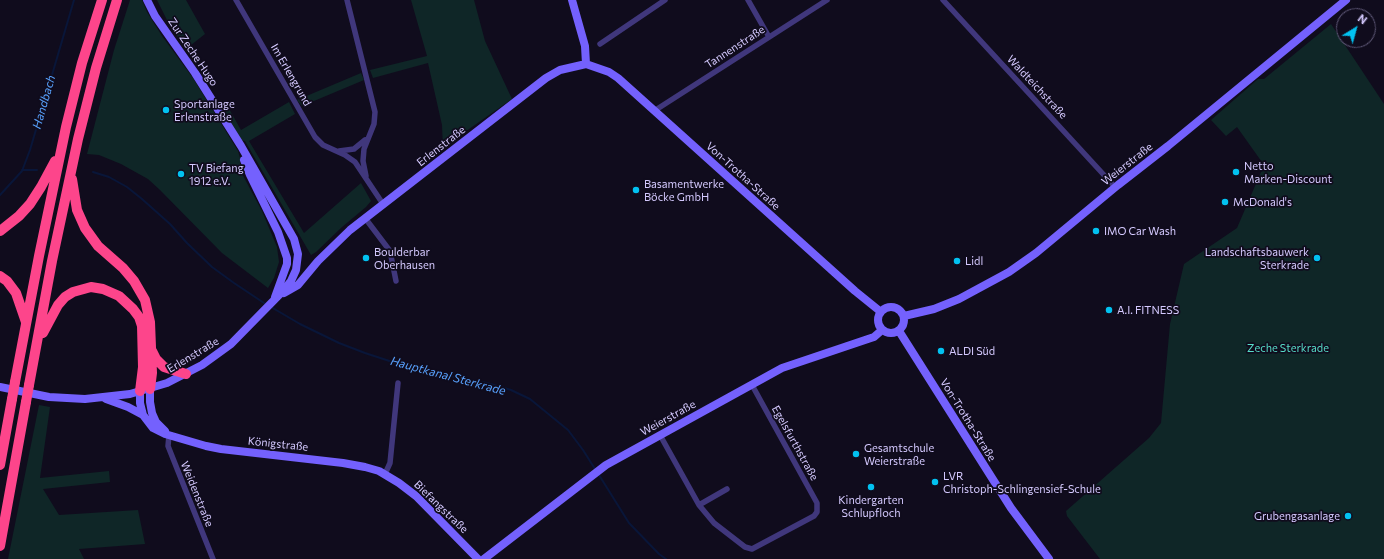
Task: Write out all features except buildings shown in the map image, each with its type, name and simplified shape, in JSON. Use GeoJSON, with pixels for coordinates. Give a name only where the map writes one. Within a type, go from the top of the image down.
{"type":"FeatureCollection","features":[{"type":"Feature","properties":{"kind":"highway"},"geometry":{"type":"LineString","coordinates":[[0,465],[26,323],[61,149],[82,63],[102,0]]}},
{"type":"Feature","properties":{"kind":"highway"},"geometry":{"type":"LineString","coordinates":[[0,546],[70,173],[96,68],[117,0]]}},
{"type":"Feature","properties":{"kind":"highway"},"geometry":{"type":"LineString","coordinates":[[0,231],[19,216],[33,199],[61,149]]}},
{"type":"Feature","properties":{"kind":"highway"},"geometry":{"type":"LineString","coordinates":[[70,173],[77,210],[85,228],[98,246],[131,278],[145,300],[150,322],[152,350],[150,389]]}},
{"type":"Feature","properties":{"kind":"highway"},"geometry":{"type":"LineString","coordinates":[[0,276],[7,281],[16,293],[26,323]]}},
{"type":"Feature","properties":{"kind":"highway"},"geometry":{"type":"LineString","coordinates":[[36,348],[54,310],[68,294],[77,290],[91,287],[110,292],[118,296],[133,309],[139,317],[142,326],[143,367],[140,391]]}},
{"type":"Feature","properties":{"kind":"highway"},"geometry":{"type":"LineString","coordinates":[[152,350],[156,359],[165,368],[178,370],[186,374]]}},
{"type":"Feature","properties":{"kind":"main road","name":"Zur Zeche Hugo"},"geometry":{"type":"LineString","coordinates":[[147,0],[155,16],[195,73],[250,160],[294,239],[298,254],[298,265]]}},
{"type":"Feature","properties":{"kind":"main road"},"geometry":{"type":"LineString","coordinates":[[572,0],[585,46],[586,64]]}},
{"type":"Feature","properties":{"kind":"main road","name":"Weierstraße"},"geometry":{"type":"LineString","coordinates":[[904,316],[944,306],[973,292],[1009,272],[1044,247],[1115,187],[1168,146],[1345,1]]}},
{"type":"Feature","properties":{"kind":"main road","name":"Von-Trotha-Straße"},"geometry":{"type":"LineString","coordinates":[[586,64],[614,75],[855,291],[881,312]]}},
{"type":"Feature","properties":{"kind":"main road","name":"Erlenstraße"},"geometry":{"type":"LineString","coordinates":[[275,298],[298,285],[318,261],[345,234],[546,78],[560,70],[586,64]]}},
{"type":"Feature","properties":{"kind":"main road","name":"Zur Zeche Hugo"},"geometry":{"type":"LineString","coordinates":[[235,137],[250,175],[278,232],[284,248],[287,264]]}},
{"type":"Feature","properties":{"kind":"main road"},"geometry":{"type":"LineString","coordinates":[[287,264],[298,265],[318,261]]}},
{"type":"Feature","properties":{"kind":"main road","name":"Erlenstraße"},"geometry":{"type":"LineString","coordinates":[[275,298],[287,264]]}},
{"type":"Feature","properties":{"kind":"main road","name":"Erlenstraße"},"geometry":{"type":"LineString","coordinates":[[150,389],[186,374],[212,359],[231,344],[287,286],[298,265]]}},
{"type":"Feature","properties":{"kind":"main road"},"geometry":{"type":"LineString","coordinates":[[894,307],[901,311],[904,316],[904,324],[899,331],[889,333],[882,330],[878,323],[878,318],[881,312],[886,308],[894,307]]}},
{"type":"Feature","properties":{"kind":"main road","name":"Weierstraße"},"geometry":{"type":"LineString","coordinates":[[484,559],[606,465],[782,368],[874,337],[882,330]]}},
{"type":"Feature","properties":{"kind":"main road","name":"Von-Trotha-Straße"},"geometry":{"type":"LineString","coordinates":[[899,331],[1011,508],[1048,559]]}},
{"type":"Feature","properties":{"kind":"main road"},"geometry":{"type":"LineString","coordinates":[[0,387],[62,398],[80,399],[103,398],[150,389],[151,406],[154,417],[159,425],[169,435]]}},
{"type":"Feature","properties":{"kind":"main road"},"geometry":{"type":"LineString","coordinates":[[140,391],[140,403],[143,416]]}},
{"type":"Feature","properties":{"kind":"main road","name":"Königstraße"},"geometry":{"type":"LineString","coordinates":[[103,398],[128,406],[143,416],[153,428],[160,432],[206,446],[350,464],[372,469],[385,474]]}},
{"type":"Feature","properties":{"kind":"main road","name":"Biefangstraße"},"geometry":{"type":"LineString","coordinates":[[385,474],[416,496],[478,559]]}},
{"type":"Feature","properties":{"kind":"street","name":"Im Erlengrund"},"geometry":{"type":"LineString","coordinates":[[236,0],[315,137],[323,145],[345,155],[355,162],[383,204]]}},
{"type":"Feature","properties":{"kind":"street","name":"Im Erlengrund"},"geometry":{"type":"LineString","coordinates":[[347,0],[376,112],[374,124],[368,137],[363,155],[367,180]]}},
{"type":"Feature","properties":{"kind":"street"},"geometry":{"type":"LineString","coordinates":[[600,44],[665,0]]}},
{"type":"Feature","properties":{"kind":"street"},"geometry":{"type":"LineString","coordinates":[[748,0],[769,37]]}},
{"type":"Feature","properties":{"kind":"street","name":"Tannenstraße"},"geometry":{"type":"LineString","coordinates":[[654,111],[827,0]]}},
{"type":"Feature","properties":{"kind":"street","name":"Waldteichstraße"},"geometry":{"type":"LineString","coordinates":[[943,0],[1115,187]]}},
{"type":"Feature","properties":{"kind":"street"},"geometry":{"type":"LineString","coordinates":[[337,151],[350,150],[357,147],[368,137]]}},
{"type":"Feature","properties":{"kind":"street"},"geometry":{"type":"LineString","coordinates":[[366,218],[390,251],[396,280]]}},
{"type":"Feature","properties":{"kind":"street"},"geometry":{"type":"LineString","coordinates":[[385,474],[390,463],[398,383]]}},
{"type":"Feature","properties":{"kind":"street","name":"Egelsfurthstraße"},"geometry":{"type":"LineString","coordinates":[[699,505],[714,523],[742,546],[748,549],[752,549],[814,516],[817,512],[817,503],[752,385]]}},
{"type":"Feature","properties":{"kind":"street","name":"Weidenstraße"},"geometry":{"type":"LineString","coordinates":[[169,435],[168,446],[213,559]]}},
{"type":"Feature","properties":{"kind":"street"},"geometry":{"type":"LineString","coordinates":[[660,435],[699,505],[726,490]]}},
{"type":"Feature","properties":{"kind":"green space"},"geometry":{"type":"Polygon","coordinates":[[[130,0],[142,0],[147,12],[162,36],[193,78],[238,151],[240,158],[240,170],[262,211],[277,247],[279,262],[274,278],[268,288],[222,253],[148,179],[121,164],[99,155],[87,154],[114,50],[130,0]]]}},
{"type":"Feature","properties":{"kind":"green space"},"geometry":{"type":"Polygon","coordinates":[[[157,0],[186,0],[205,34],[186,49],[169,24],[157,0]]]}},
{"type":"Feature","properties":{"kind":"green space"},"geometry":{"type":"Polygon","coordinates":[[[411,0],[474,0],[485,41],[512,99],[443,149],[442,125],[428,63],[373,78],[370,70],[427,56],[411,0]]]}},
{"type":"Feature","properties":{"kind":"green space","name":"Zeche Sterkrade"},"geometry":{"type":"Polygon","coordinates":[[[1331,24],[1336,32],[1336,48],[1347,48],[1384,104],[1384,559],[1100,559],[1067,516],[1066,511],[1149,438],[1161,423],[1170,324],[1184,264],[1237,228],[1264,165],[1237,127],[1226,136],[1211,120],[1258,79],[1264,79],[1331,24]]]}},
{"type":"Feature","properties":{"kind":"green space"},"geometry":{"type":"Polygon","coordinates":[[[361,73],[364,80],[302,106],[297,100],[361,73]]]}},
{"type":"Feature","properties":{"kind":"green space"},"geometry":{"type":"Polygon","coordinates":[[[289,102],[295,114],[249,141],[304,233],[361,183],[371,201],[311,255],[245,141],[241,140],[224,110],[228,107],[241,130],[289,102]]]}},
{"type":"Feature","properties":{"kind":"green space"},"geometry":{"type":"Polygon","coordinates":[[[39,405],[50,407],[40,478],[109,471],[110,482],[43,489],[59,515],[138,510],[145,544],[79,549],[84,559],[8,559],[39,405]]]}},
{"type":"Feature","properties":{"kind":"waterway","name":"Handbach"},"geometry":{"type":"LineString","coordinates":[[0,195],[22,171],[30,150],[74,0]]}},
{"type":"Feature","properties":{"kind":"waterway","name":"Hauptkanal Sterkrade"},"geometry":{"type":"LineString","coordinates":[[22,170],[37,170]]}},
{"type":"Feature","properties":{"kind":"waterway","name":"Hauptkanal Sterkrade"},"geometry":{"type":"LineString","coordinates":[[93,172],[109,177],[127,187],[170,224],[212,267],[267,305]]}},
{"type":"Feature","properties":{"kind":"waterway","name":"Hauptkanal Sterkrade"},"geometry":{"type":"LineString","coordinates":[[271,307],[300,324],[339,343],[365,353],[417,370],[487,383],[511,390],[530,399],[568,430],[595,469]]}},
{"type":"Feature","properties":{"kind":"waterway","name":"Hauptkanal Sterkrade"},"geometry":{"type":"LineString","coordinates":[[599,475],[629,523],[659,554],[666,559]]}},
{"type":"Feature","properties":{"kind":"place","name":"Sportanlage Erlenstraße"},"geometry":{"type":"Point","coordinates":[166,110]}},
{"type":"Feature","properties":{"kind":"place","name":"Netto Marken-Discount"},"geometry":{"type":"Point","coordinates":[1236,172]}},
{"type":"Feature","properties":{"kind":"place","name":"TV Biefang 1912 e.V."},"geometry":{"type":"Point","coordinates":[181,174]}},
{"type":"Feature","properties":{"kind":"place","name":"Basamentwerke Böcke GmbH"},"geometry":{"type":"Point","coordinates":[636,190]}},
{"type":"Feature","properties":{"kind":"place","name":"McDonald's"},"geometry":{"type":"Point","coordinates":[1225,202]}},
{"type":"Feature","properties":{"kind":"place","name":"IMO Car Wash"},"geometry":{"type":"Point","coordinates":[1096,231]}},
{"type":"Feature","properties":{"kind":"place","name":"Boulderbar Oberhausen"},"geometry":{"type":"Point","coordinates":[366,258]}},
{"type":"Feature","properties":{"kind":"place","name":"Landschaftsbauwerk Sterkrade"},"geometry":{"type":"Point","coordinates":[1317,258]}},
{"type":"Feature","properties":{"kind":"place","name":"Lidl"},"geometry":{"type":"Point","coordinates":[957,261]}},
{"type":"Feature","properties":{"kind":"place","name":"A.I. FITNESS"},"geometry":{"type":"Point","coordinates":[1109,310]}},
{"type":"Feature","properties":{"kind":"place","name":"ALDI Süd"},"geometry":{"type":"Point","coordinates":[941,351]}},
{"type":"Feature","properties":{"kind":"place","name":"Gesamtschule Weierstraße"},"geometry":{"type":"Point","coordinates":[856,454]}},
{"type":"Feature","properties":{"kind":"place","name":"LVR Christoph-Schlingensief-Schule"},"geometry":{"type":"Point","coordinates":[935,482]}},
{"type":"Feature","properties":{"kind":"place","name":"Kindergarten Schlupfloch"},"geometry":{"type":"Point","coordinates":[871,487]}},
{"type":"Feature","properties":{"kind":"place","name":"Grubengasanlage"},"geometry":{"type":"Point","coordinates":[1348,516]}}]}
